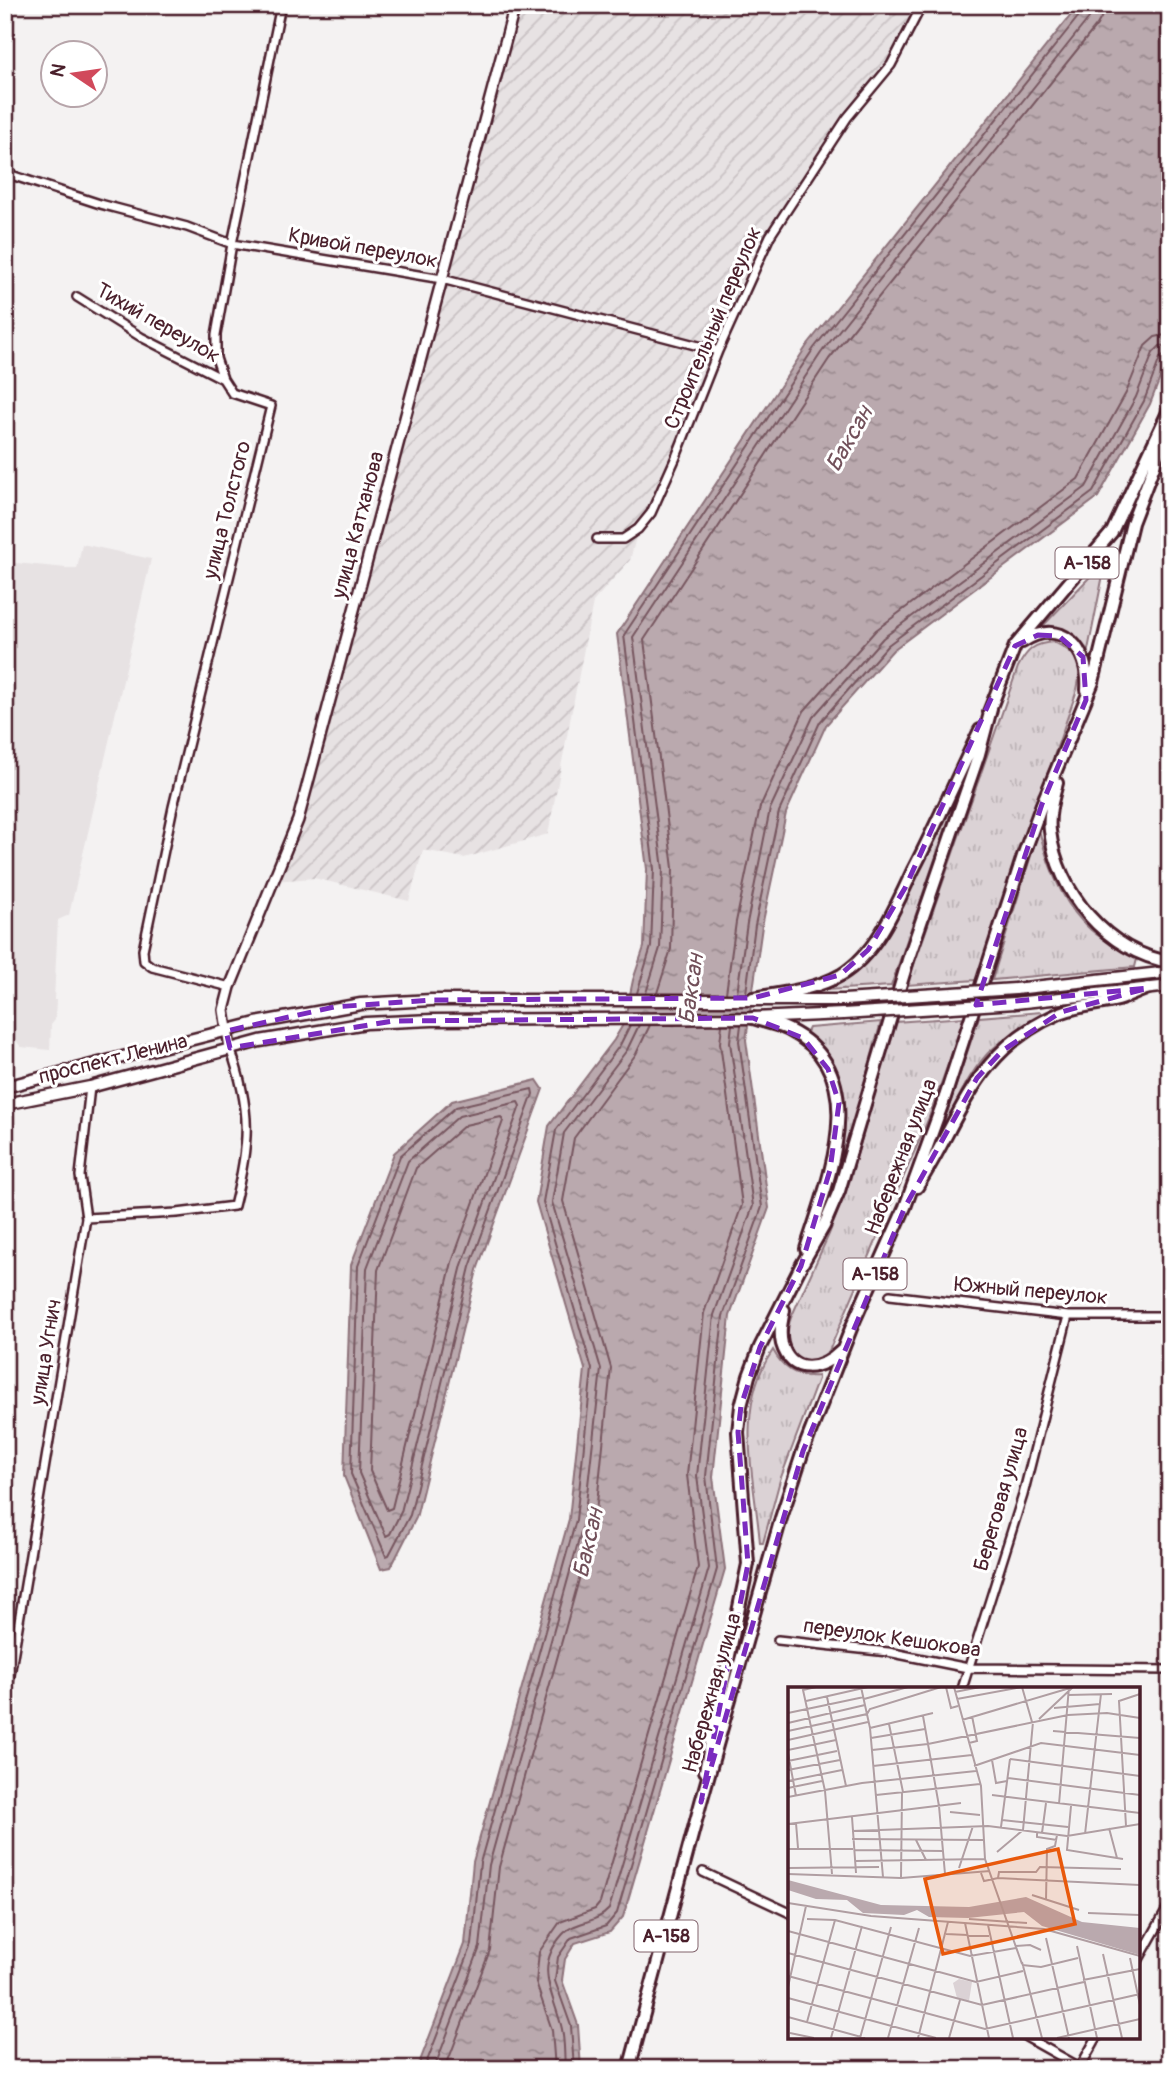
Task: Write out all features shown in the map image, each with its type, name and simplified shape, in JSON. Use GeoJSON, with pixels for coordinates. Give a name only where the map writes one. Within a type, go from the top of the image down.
{"type":"FeatureCollection","features":[{"type":"Feature","properties":{"kind":"main road","name":"А-158"},"geometry":{"type":"LineString","coordinates":[[701,1802],[707,1753],[748,1564],[738,1432],[749,1376],[760,1347],[824,1226],[839,1191],[908,960],[979,754],[991,709],[1015,646],[1112,532],[1170,408]]}},
{"type":"Feature","properties":{"kind":"main road","name":"Набережная улица"},"geometry":{"type":"LineString","coordinates":[[629,2069],[701,1802],[781,1518],[803,1451],[843,1348],[905,1207],[946,1097],[1023,856],[1099,662],[1132,523],[1170,424]]}},
{"type":"Feature","properties":{"kind":"main road"},"geometry":{"type":"LineString","coordinates":[[1015,646],[1038,635],[1059,635],[1069,640],[1083,657],[1087,675],[1086,700]]}},
{"type":"Feature","properties":{"kind":"main road"},"geometry":{"type":"LineString","coordinates":[[753,998],[822,983],[840,975],[868,950],[905,887],[991,709]]}},
{"type":"Feature","properties":{"kind":"main road"},"geometry":{"type":"LineString","coordinates":[[1065,750],[1050,813],[1050,829],[1056,858],[1066,883],[1084,911],[1110,935],[1146,956],[1170,962]]}},
{"type":"Feature","properties":{"kind":"main road","name":"проспект Ленина"},"geometry":{"type":"LineString","coordinates":[[5,1087],[269,1020],[361,1004],[431,1000],[844,1000],[1015,989],[1170,972]]}},
{"type":"Feature","properties":{"kind":"main road","name":"проспект Ленина"},"geometry":{"type":"LineString","coordinates":[[5,1104],[90,1087],[230,1048],[336,1027],[393,1021],[753,1018],[844,1014],[1015,1003],[1170,986]]}},
{"type":"Feature","properties":{"kind":"main road"},"geometry":{"type":"LineString","coordinates":[[905,1207],[977,1078],[1002,1051],[1062,1012],[1083,1005],[1116,1000],[1148,988]]}},
{"type":"Feature","properties":{"kind":"main road"},"geometry":{"type":"LineString","coordinates":[[753,1018],[787,1028],[812,1045],[828,1069],[839,1103],[834,1153],[801,1266]]}},
{"type":"Feature","properties":{"kind":"main road"},"geometry":{"type":"LineString","coordinates":[[789,1290],[781,1324],[781,1336],[788,1356],[795,1363],[814,1367],[832,1360],[843,1348]]}},
{"type":"Feature","properties":{"kind":"street"},"geometry":{"type":"LineString","coordinates":[[223,379],[216,358],[216,335],[281,5]]}},
{"type":"Feature","properties":{"kind":"street","name":"улица Катханова"},"geometry":{"type":"LineString","coordinates":[[230,1048],[224,1010],[230,987],[298,820],[515,5]]}},
{"type":"Feature","properties":{"kind":"street","name":"Строительный переулок"},"geometry":{"type":"LineString","coordinates":[[597,539],[623,539],[638,530],[650,513],[770,236],[847,118],[891,65],[922,5]]}},
{"type":"Feature","properties":{"kind":"street","name":"Кривой переулок"},"geometry":{"type":"LineString","coordinates":[[5,173],[100,204],[187,227],[232,244],[442,279],[718,351]]}},
{"type":"Feature","properties":{"kind":"street","name":"Тихий переулок"},"geometry":{"type":"LineString","coordinates":[[77,297],[141,337],[223,379]]}},
{"type":"Feature","properties":{"kind":"street","name":"улица Толстого"},"geometry":{"type":"LineString","coordinates":[[223,379],[232,393],[271,406],[173,807],[143,950],[144,961],[152,967],[230,987]]}},
{"type":"Feature","properties":{"kind":"street"},"geometry":{"type":"LineString","coordinates":[[86,1218],[177,1213],[234,1206],[248,1130],[243,1088],[230,1048]]}},
{"type":"Feature","properties":{"kind":"street","name":"улица Угнич"},"geometry":{"type":"LineString","coordinates":[[5,1705],[86,1218],[80,1176],[90,1087]]}},
{"type":"Feature","properties":{"kind":"street","name":"Южный переулок"},"geometry":{"type":"LineString","coordinates":[[890,1296],[1068,1316],[1170,1316]]}},
{"type":"Feature","properties":{"kind":"street","name":"Береговая улица"},"geometry":{"type":"LineString","coordinates":[[963,1687],[1023,1495],[1068,1316]]}},
{"type":"Feature","properties":{"kind":"street","name":"переулок Кешокова"},"geometry":{"type":"LineString","coordinates":[[778,1640],[888,1652],[968,1668],[1170,1670]]}},
{"type":"Feature","properties":{"kind":"street"},"geometry":{"type":"LineString","coordinates":[[704,1872],[788,1912]]}},
{"type":"Feature","properties":{"kind":"street"},"geometry":{"type":"LineString","coordinates":[[1140,1957],[1170,1904]]}},
{"type":"Feature","properties":{"kind":"street"},"geometry":{"type":"LineString","coordinates":[[1030,2039],[1081,2068],[1096,2039]]}},
{"type":"Feature","properties":{"kind":"highlighted area"},"geometry":{"type":"Polygon","coordinates":[[[1038,635],[1059,636],[1083,657],[1086,700],[1042,804],[976,1005],[1148,988],[1061,1012],[1002,1051],[977,1078],[905,1207],[803,1451],[701,1802],[748,1564],[738,1432],[741,1406],[760,1347],[801,1266],[830,1170],[839,1103],[828,1069],[803,1038],[753,1018],[393,1021],[230,1048],[226,1031],[334,1007],[431,1000],[753,998],[840,975],[868,950],[905,888],[1015,646],[1038,635]]]}},
{"type":"Feature","properties":{"kind":"shaded area"},"geometry":{"type":"Polygon","coordinates":[[[515,5],[922,5],[891,65],[847,118],[770,236],[651,513],[638,530],[630,560],[593,602],[548,834],[464,858],[423,850],[409,901],[314,878],[273,881],[298,820],[515,5]]]}},
{"type":"Feature","properties":{"kind":"shaded area"},"geometry":{"type":"Polygon","coordinates":[[[82,544],[151,559],[69,915],[58,920],[55,1020],[51,1025],[50,1050],[21,1047],[5,1026],[5,562],[77,569],[82,544]]]}},
{"type":"Feature","properties":{"kind":"green space"},"geometry":{"type":"Polygon","coordinates":[[[1106,560],[1088,650],[1072,634],[1041,628],[1106,560]]]}},
{"type":"Feature","properties":{"kind":"green space"},"geometry":{"type":"Polygon","coordinates":[[[1054,642],[1069,650],[1077,660],[1077,690],[976,980],[907,985],[1018,667],[1032,648],[1054,642]]]}},
{"type":"Feature","properties":{"kind":"green space"},"geometry":{"type":"Polygon","coordinates":[[[960,787],[891,986],[827,990],[825,987],[858,969],[960,787]]]}},
{"type":"Feature","properties":{"kind":"green space"},"geometry":{"type":"Polygon","coordinates":[[[1039,830],[1052,871],[1072,909],[1096,934],[1137,959],[1135,967],[992,980],[1039,830]]]}},
{"type":"Feature","properties":{"kind":"green space"},"geometry":{"type":"Polygon","coordinates":[[[1041,1012],[1042,1016],[988,1053],[972,1073],[937,1142],[979,1017],[1041,1012]]]}},
{"type":"Feature","properties":{"kind":"green space"},"geometry":{"type":"Polygon","coordinates":[[[965,1017],[928,1120],[829,1351],[814,1360],[800,1359],[790,1350],[784,1333],[829,1234],[850,1180],[895,1022],[965,1017]]]}},
{"type":"Feature","properties":{"kind":"green space"},"geometry":{"type":"Polygon","coordinates":[[[881,1022],[831,1195],[829,1194],[843,1129],[841,1090],[823,1053],[806,1034],[809,1028],[881,1022]]]}},
{"type":"Feature","properties":{"kind":"green space"},"geometry":{"type":"Polygon","coordinates":[[[773,1350],[791,1371],[818,1376],[818,1379],[780,1480],[763,1543],[760,1543],[751,1469],[750,1419],[753,1395],[773,1350]]]}},
{"type":"Feature","properties":{"kind":"water","name":"Баксан"},"geometry":{"type":"Polygon","coordinates":[[[1079,5],[1170,5],[1170,352],[1150,404],[1098,497],[893,650],[826,725],[786,813],[762,926],[746,1040],[769,1208],[730,1316],[713,1477],[725,1569],[623,1917],[610,1932],[575,1943],[565,1959],[562,1980],[578,2025],[581,2069],[417,2069],[465,1944],[473,1862],[569,1519],[585,1369],[536,1202],[549,1126],[624,1023],[633,980],[644,947],[647,869],[617,634],[808,344],[1079,5]]]}},
{"type":"Feature","properties":{"kind":"water"},"geometry":{"type":"Polygon","coordinates":[[[537,1080],[543,1089],[477,1270],[416,1518],[391,1567],[381,1569],[344,1476],[351,1265],[394,1153],[452,1101],[537,1080]]]}}]}
